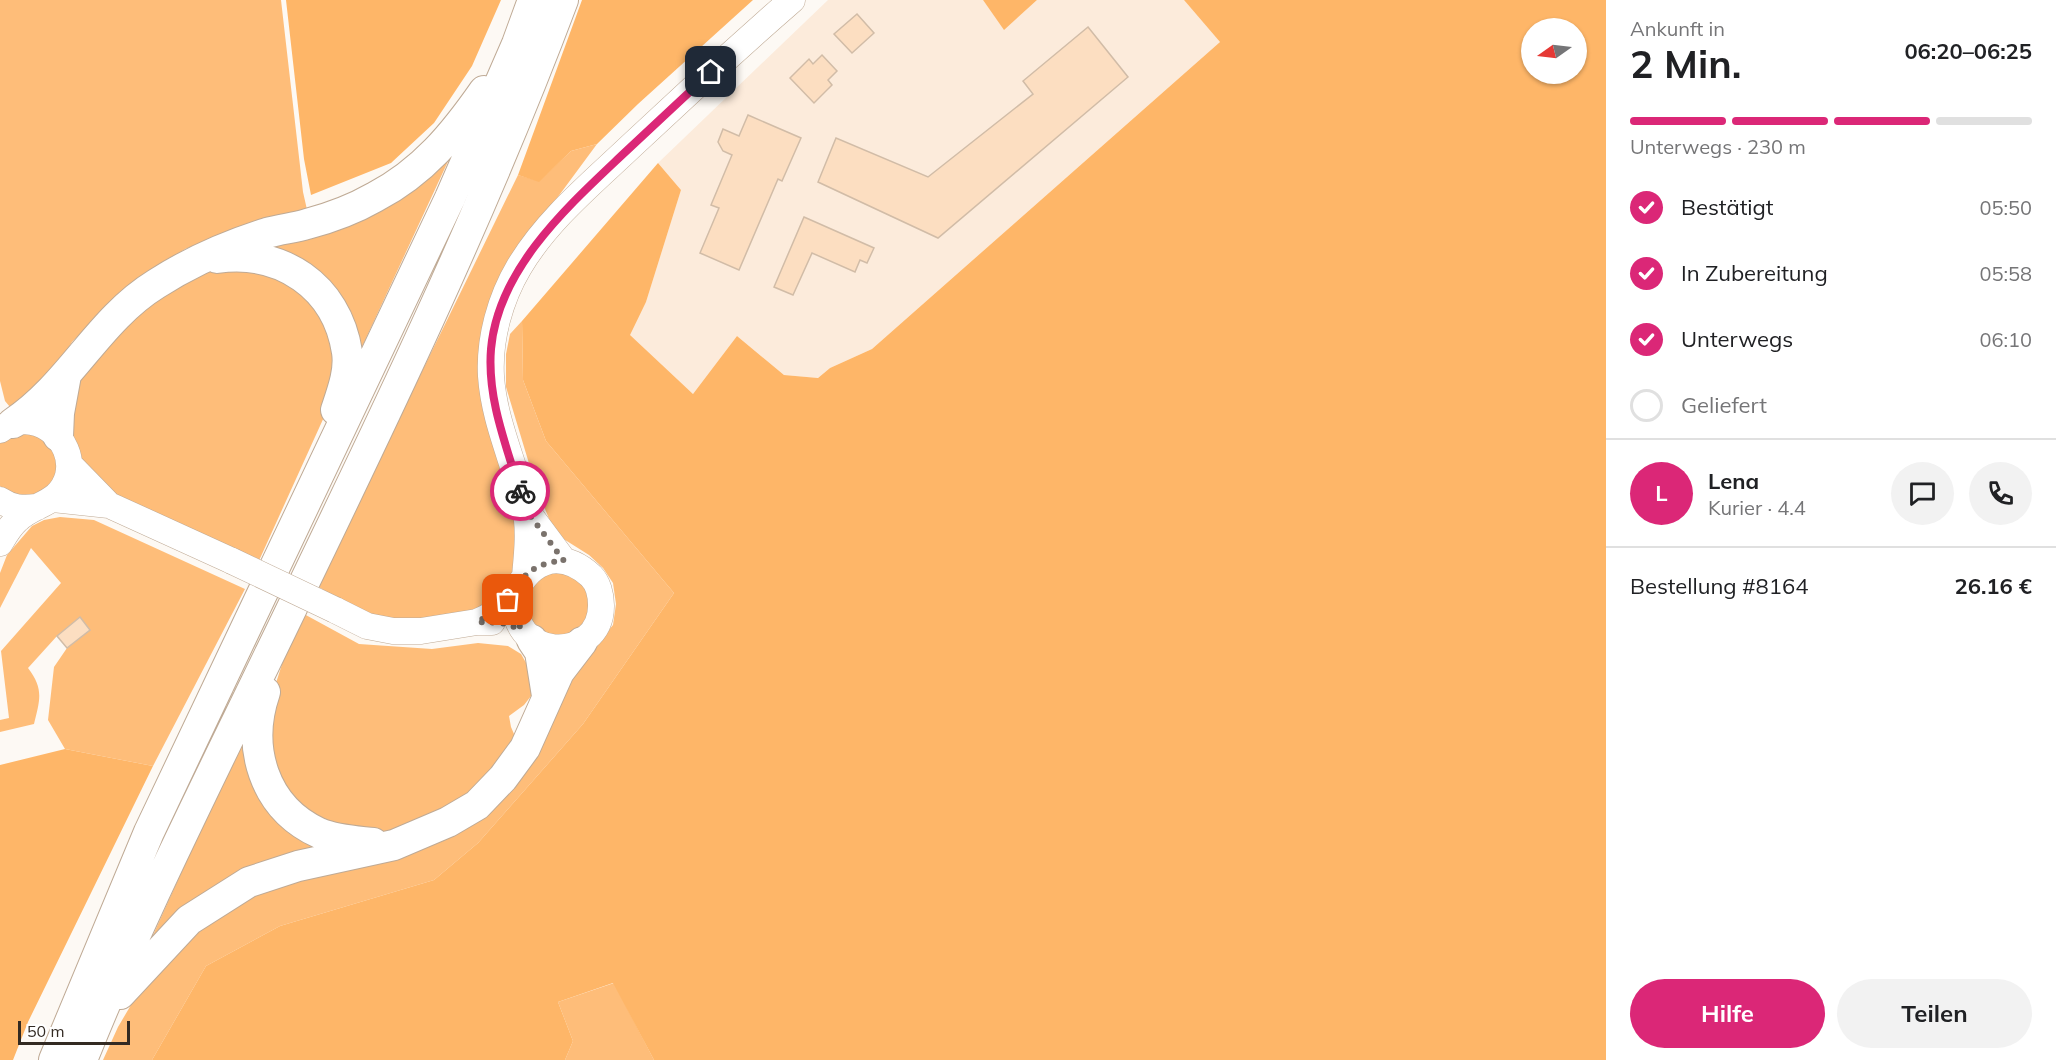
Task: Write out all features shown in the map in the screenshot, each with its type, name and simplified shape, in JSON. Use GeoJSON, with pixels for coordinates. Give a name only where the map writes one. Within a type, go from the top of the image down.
{"type":"FeatureCollection","features":[{"type":"Feature","properties":{"kind":"highway"},"geometry":{"type":"LineString","coordinates":[[54,1060],[149,832],[450,198],[517,44],[533,0]]}},
{"type":"Feature","properties":{"kind":"highway"},"geometry":{"type":"LineString","coordinates":[[82,1060],[99,1016],[198,802],[399,386],[483,197],[563,0]]}},
{"type":"Feature","properties":{"kind":"highway"},"geometry":{"type":"LineString","coordinates":[[7,426],[31,411],[66,375],[119,312],[155,284],[225,247],[336,214],[375,198],[408,177],[438,151],[517,44]]}},
{"type":"Feature","properties":{"kind":"highway"},"geometry":{"type":"LineString","coordinates":[[196,262],[219,257],[238,257],[269,260],[290,268],[308,281],[326,300],[340,324],[348,354],[345,384],[298,521]]}},
{"type":"Feature","properties":{"kind":"highway"},"geometry":{"type":"LineString","coordinates":[[58,436],[59,413],[66,375]]}},
{"type":"Feature","properties":{"kind":"highway"},"geometry":{"type":"LineString","coordinates":[[292,609],[258,716],[257,752],[263,773],[273,793],[287,811],[303,824],[321,834],[347,840],[394,845]]}},
{"type":"Feature","properties":{"kind":"highway"},"geometry":{"type":"LineString","coordinates":[[527,634],[540,652],[547,696]]}},
{"type":"Feature","properties":{"kind":"highway"},"geometry":{"type":"LineString","coordinates":[[99,1016],[189,920],[249,882],[298,866],[394,845],[448,822],[477,805],[503,778],[525,748],[562,667],[582,642]]}},
{"type":"Feature","properties":{"kind":"main road"},"geometry":{"type":"LineString","coordinates":[[527,634],[516,617],[514,603],[527,555],[526,510],[496,409],[491,376],[491,347],[500,311],[519,267],[556,217],[728,55],[792,0]]}},
{"type":"Feature","properties":{"kind":"main road"},"geometry":{"type":"LineString","coordinates":[[0,543],[17,519],[45,503],[62,489],[68,477],[69,464],[68,454],[58,436],[46,426],[30,421],[7,426]]}},
{"type":"Feature","properties":{"kind":"main road"},"geometry":{"type":"LineString","coordinates":[[69,464],[109,505],[367,626],[393,631],[430,630],[477,622],[502,623],[527,634],[544,646],[557,649],[582,642],[595,629],[601,613],[601,595],[594,579],[581,567],[564,561],[549,561],[536,567],[500,609],[477,622]]}},
{"type":"Feature","properties":{"kind":"main road"},"geometry":{"type":"LineString","coordinates":[[0,500],[9,506],[22,509],[45,503],[109,505]]}},
{"type":"Feature","properties":{"kind":"main road"},"geometry":{"type":"LineString","coordinates":[[526,510],[564,561]]}},
{"type":"Feature","properties":{"kind":"shaded area"},"geometry":{"type":"Polygon","coordinates":[[[0,0],[281,0],[303,192],[308,214],[228,232],[185,249],[122,291],[72,342],[47,384],[10,407],[5,401],[0,381],[0,0]]]}},
{"type":"Feature","properties":{"kind":"shaded area"},"geometry":{"type":"Polygon","coordinates":[[[286,0],[501,0],[472,66],[434,123],[391,163],[311,195],[304,159],[286,0]]]}},
{"type":"Feature","properties":{"kind":"shaded area"},"geometry":{"type":"Polygon","coordinates":[[[582,0],[753,0],[597,144],[571,151],[539,182],[518,175],[582,0]]]}},
{"type":"Feature","properties":{"kind":"shaded area"},"geometry":{"type":"Polygon","coordinates":[[[828,0],[983,0],[1004,29],[1037,0],[1184,0],[1220,42],[872,349],[830,368],[818,378],[784,375],[737,336],[693,394],[629,335],[646,302],[681,190],[658,163],[828,0]]]}},
{"type":"Feature","properties":{"kind":"shaded area"},"geometry":{"type":"Polygon","coordinates":[[[983,0],[1037,0],[1004,30],[983,0]]]}},
{"type":"Feature","properties":{"kind":"shaded area"},"geometry":{"type":"Polygon","coordinates":[[[1184,0],[1606,0],[1606,1060],[654,1060],[613,983],[558,1002],[573,1041],[565,1060],[152,1060],[206,966],[280,926],[434,880],[478,843],[583,724],[674,593],[546,441],[523,380],[522,321],[658,163],[681,190],[646,302],[630,335],[693,394],[737,336],[784,375],[818,378],[830,368],[872,349],[1220,42],[1184,0]]]}},
{"type":"Feature","properties":{"kind":"shaded area"},"geometry":{"type":"Polygon","coordinates":[[[457,142],[355,362],[349,324],[240,250],[457,142]]]}},
{"type":"Feature","properties":{"kind":"shaded area"},"geometry":{"type":"Polygon","coordinates":[[[597,144],[549,209],[490,308],[521,546],[507,595],[475,613],[420,624],[369,617],[317,586],[518,175],[539,181],[571,151],[597,144]]]}},
{"type":"Feature","properties":{"kind":"shaded area"},"geometry":{"type":"Polygon","coordinates":[[[202,268],[285,272],[333,328],[339,384],[257,565],[109,493],[78,465],[66,414],[74,383],[149,299],[202,268]]]}},
{"type":"Feature","properties":{"kind":"shaded area"},"geometry":{"type":"Polygon","coordinates":[[[522,321],[523,380],[546,441],[674,593],[583,724],[478,843],[434,880],[280,926],[206,966],[152,1060],[103,1060],[118,1027],[151,971],[226,903],[455,829],[565,682],[613,625],[616,604],[613,583],[603,568],[589,555],[562,538],[550,521],[537,490],[506,387],[506,354],[510,334],[522,321]]]}},
{"type":"Feature","properties":{"kind":"shaded area"},"geometry":{"type":"Polygon","coordinates":[[[32,430],[56,451],[56,472],[51,483],[39,493],[15,494],[0,486],[0,440],[32,430]]]}},
{"type":"Feature","properties":{"kind":"shaded area"},"geometry":{"type":"Polygon","coordinates":[[[60,517],[94,520],[245,589],[153,766],[65,749],[48,720],[54,667],[67,648],[90,630],[80,618],[57,636],[28,668],[39,688],[34,724],[0,732],[0,720],[9,718],[1,651],[61,583],[31,548],[0,608],[0,573],[7,555],[32,526],[44,520],[60,517]]]}},
{"type":"Feature","properties":{"kind":"shaded area"},"geometry":{"type":"Polygon","coordinates":[[[558,570],[578,577],[590,595],[588,617],[573,633],[551,637],[531,625],[526,595],[531,585],[558,570]]]}},
{"type":"Feature","properties":{"kind":"shaded area"},"geometry":{"type":"Polygon","coordinates":[[[304,614],[359,644],[432,649],[478,643],[508,646],[521,654],[529,668],[535,691],[524,705],[509,716],[517,741],[498,769],[445,815],[392,831],[359,835],[328,828],[275,779],[269,705],[283,661],[304,614]]]}},
{"type":"Feature","properties":{"kind":"shaded area"},"geometry":{"type":"Polygon","coordinates":[[[241,740],[250,742],[257,773],[345,847],[296,860],[145,953],[241,740]]]}},
{"type":"Feature","properties":{"kind":"shaded area"},"geometry":{"type":"Polygon","coordinates":[[[65,749],[153,766],[28,1022],[13,1060],[0,1060],[0,765],[65,749]]]}},
{"type":"Feature","properties":{"kind":"shaded area"},"geometry":{"type":"Polygon","coordinates":[[[614,983],[654,1060],[565,1060],[573,1041],[558,1002],[614,983]]]}},
{"type":"Feature","properties":{"kind":"building"},"geometry":{"type":"Polygon","coordinates":[[[857,14],[874,33],[852,53],[834,34],[857,14]]]}},
{"type":"Feature","properties":{"kind":"building"},"geometry":{"type":"Polygon","coordinates":[[[1088,27],[1128,77],[938,238],[818,182],[836,138],[928,177],[1033,94],[1023,81],[1088,27]]]}},
{"type":"Feature","properties":{"kind":"building"},"geometry":{"type":"Polygon","coordinates":[[[822,55],[837,71],[828,80],[832,85],[814,103],[790,78],[809,59],[813,64],[822,55]]]}},
{"type":"Feature","properties":{"kind":"building"},"geometry":{"type":"Polygon","coordinates":[[[748,115],[801,138],[782,181],[778,179],[739,270],[700,253],[719,208],[711,205],[732,155],[723,151],[718,142],[723,129],[739,136],[748,115]]]}},
{"type":"Feature","properties":{"kind":"building"},"geometry":{"type":"Polygon","coordinates":[[[804,217],[874,248],[867,263],[860,260],[855,272],[812,253],[793,295],[774,287],[804,217]]]}},
{"type":"Feature","properties":{"kind":"building"},"geometry":{"type":"Polygon","coordinates":[[[80,617],[90,630],[67,648],[57,636],[80,617]]]}},
{"type":"Feature","properties":{"kind":"way so far"},"geometry":{"type":"LineString","coordinates":[[508,600],[500,609],[477,622],[502,623],[521,629],[514,603],[516,590],[520,583],[536,567],[549,561],[564,561],[526,510],[520,491]]}},
{"type":"Feature","properties":{"kind":"route"},"geometry":{"type":"LineString","coordinates":[[520,491],[496,409],[491,376],[491,347],[500,311],[519,267],[556,217],[711,72]]}}]}
